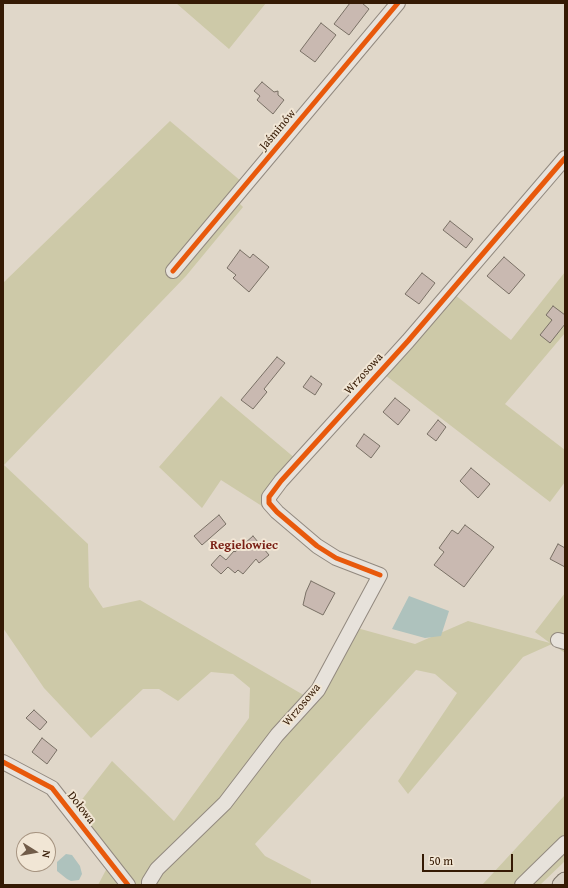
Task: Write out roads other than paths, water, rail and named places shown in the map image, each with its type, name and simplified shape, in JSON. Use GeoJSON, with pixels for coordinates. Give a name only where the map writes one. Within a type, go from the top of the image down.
{"type":"FeatureCollection","features":[{"type":"Feature","properties":{"kind":"main road"},"geometry":{"type":"LineString","coordinates":[[561,885],[565,881]]}},
{"type":"Feature","properties":{"kind":"street","name":"Jaśminów"},"geometry":{"type":"LineString","coordinates":[[173,271],[398,3]]}},
{"type":"Feature","properties":{"kind":"street","name":"Wrzosowa"},"geometry":{"type":"LineString","coordinates":[[149,885],[157,869],[225,803],[277,735],[318,690],[380,576],[336,558],[317,546],[277,512],[269,503],[269,497],[281,481],[408,341],[565,158]]}},
{"type":"Feature","properties":{"kind":"street","name":"Dołowa"},"geometry":{"type":"LineString","coordinates":[[3,762],[52,788],[128,885]]}},
{"type":"Feature","properties":{"kind":"street"},"geometry":{"type":"LineString","coordinates":[[522,885],[565,843]]}},
{"type":"Feature","properties":{"kind":"district","name":"Regielowiec"},"geometry":{"type":"Point","coordinates":[244,546]}}]}
